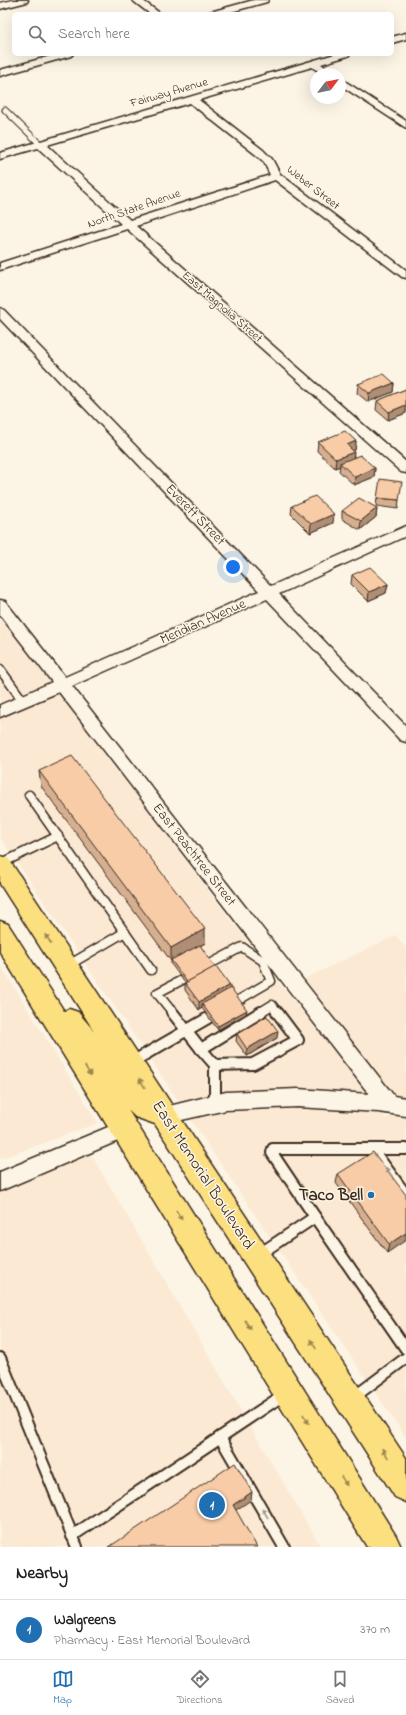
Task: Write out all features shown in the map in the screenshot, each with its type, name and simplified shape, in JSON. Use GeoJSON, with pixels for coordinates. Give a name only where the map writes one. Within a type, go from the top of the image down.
{"type":"FeatureCollection","features":[{"type":"Feature","properties":{"kind":"main road","name":"East Memorial Boulevard"},"geometry":{"type":"LineString","coordinates":[[0,865],[406,1486]]}},
{"type":"Feature","properties":{"kind":"main road"},"geometry":{"type":"LineString","coordinates":[[9,948],[104,1060],[127,1093],[144,1108],[164,1115]]}},
{"type":"Feature","properties":{"kind":"main road"},"geometry":{"type":"LineString","coordinates":[[9,948],[125,1129],[385,1547]]}},
{"type":"Feature","properties":{"kind":"street"},"geometry":{"type":"LineString","coordinates":[[0,6],[24,0]]}},
{"type":"Feature","properties":{"kind":"street"},"geometry":{"type":"LineString","coordinates":[[136,0],[153,12]]}},
{"type":"Feature","properties":{"kind":"street"},"geometry":{"type":"LineString","coordinates":[[220,12],[264,0]]}},
{"type":"Feature","properties":{"kind":"street"},"geometry":{"type":"LineString","coordinates":[[394,39],[406,36]]}},
{"type":"Feature","properties":{"kind":"street"},"geometry":{"type":"LineString","coordinates":[[0,72],[60,56]]}},
{"type":"Feature","properties":{"kind":"street","name":"Fairway Avenue"},"geometry":{"type":"LineString","coordinates":[[0,156],[339,56]]}},
{"type":"Feature","properties":{"kind":"street"},"geometry":{"type":"LineString","coordinates":[[314,64],[320,68]]}},
{"type":"Feature","properties":{"kind":"street"},"geometry":{"type":"LineString","coordinates":[[346,84],[406,125]]}},
{"type":"Feature","properties":{"kind":"street","name":"Weber Street"},"geometry":{"type":"LineString","coordinates":[[192,100],[259,152],[268,161],[276,176],[406,275]]}},
{"type":"Feature","properties":{"kind":"street","name":"East Magnolia Street"},"geometry":{"type":"LineString","coordinates":[[40,144],[406,469]]}},
{"type":"Feature","properties":{"kind":"street","name":"North State Avenue"},"geometry":{"type":"LineString","coordinates":[[0,267],[276,176]]}},
{"type":"Feature","properties":{"kind":"street","name":"Everett Street"},"geometry":{"type":"LineString","coordinates":[[0,312],[270,592],[406,736]]}},
{"type":"Feature","properties":{"kind":"street","name":"Meridian Avenue"},"geometry":{"type":"LineString","coordinates":[[0,711],[406,532]]}},
{"type":"Feature","properties":{"kind":"street","name":"East Peachtree Street"},"geometry":{"type":"LineString","coordinates":[[0,605],[62,684],[267,958],[324,1019],[397,1106]]}},
{"type":"Feature","properties":{"kind":"street"},"geometry":{"type":"LineString","coordinates":[[164,1115],[226,1101],[298,1098],[397,1106]]}},
{"type":"Feature","properties":{"kind":"street"},"geometry":{"type":"LineString","coordinates":[[0,1182],[125,1129]]}},
{"type":"Feature","properties":{"kind":"lane"},"geometry":{"type":"LineString","coordinates":[[5,110],[40,144]]}},
{"type":"Feature","properties":{"kind":"lane"},"geometry":{"type":"LineString","coordinates":[[0,669],[23,701]]}},
{"type":"Feature","properties":{"kind":"lane"},"geometry":{"type":"LineString","coordinates":[[29,795],[151,970]]}},
{"type":"Feature","properties":{"kind":"lane"},"geometry":{"type":"LineString","coordinates":[[0,865],[58,836]]}},
{"type":"Feature","properties":{"kind":"lane"},"geometry":{"type":"LineString","coordinates":[[66,966],[125,932]]}},
{"type":"Feature","properties":{"kind":"lane"},"geometry":{"type":"LineString","coordinates":[[210,964],[242,947],[267,958],[271,981],[237,1001]]}},
{"type":"Feature","properties":{"kind":"lane"},"geometry":{"type":"LineString","coordinates":[[182,980],[157,993],[200,1049],[215,1064],[215,1104]]}},
{"type":"Feature","properties":{"kind":"lane"},"geometry":{"type":"LineString","coordinates":[[200,1049],[272,1005],[298,1040],[253,1064],[215,1064]]}},
{"type":"Feature","properties":{"kind":"lane"},"geometry":{"type":"LineString","coordinates":[[130,1063],[208,1018]]}},
{"type":"Feature","properties":{"kind":"lane"},"geometry":{"type":"LineString","coordinates":[[406,1149],[273,1149],[272,1154],[406,1349]]}},
{"type":"Feature","properties":{"kind":"lane"},"geometry":{"type":"LineString","coordinates":[[372,1149],[406,1195]]}},
{"type":"Feature","properties":{"kind":"lane"},"geometry":{"type":"LineString","coordinates":[[256,1257],[315,1217]]}},
{"type":"Feature","properties":{"kind":"lane"},"geometry":{"type":"LineString","coordinates":[[0,1358],[74,1542],[220,1437],[289,1391]]}},
{"type":"Feature","properties":{"kind":"lane"},"geometry":{"type":"LineString","coordinates":[[350,1400],[406,1358]]}},
{"type":"Feature","properties":{"kind":"lane"},"geometry":{"type":"LineString","coordinates":[[220,1437],[284,1547]]}},
{"type":"Feature","properties":{"kind":"shaded area"},"geometry":{"type":"Polygon","coordinates":[[[0,619],[50,682],[0,704],[0,619]]]}},
{"type":"Feature","properties":{"kind":"shaded area"},"geometry":{"type":"Polygon","coordinates":[[[58,693],[283,988],[314,1025],[365,1092],[298,1088],[226,1091],[179,1102],[0,837],[0,718],[58,693]]]}},
{"type":"Feature","properties":{"kind":"shaded area"},"geometry":{"type":"Polygon","coordinates":[[[396,935],[406,949],[406,1097],[396,1095],[304,979],[396,935]]]}},
{"type":"Feature","properties":{"kind":"shaded area"},"geometry":{"type":"Polygon","coordinates":[[[0,964],[98,1123],[0,1159],[0,964]]]}},
{"type":"Feature","properties":{"kind":"shaded area"},"geometry":{"type":"Polygon","coordinates":[[[297,1109],[376,1113],[382,1114],[386,1119],[391,1115],[406,1117],[406,1438],[191,1120],[226,1112],[297,1109]]]}},
{"type":"Feature","properties":{"kind":"shaded area"},"geometry":{"type":"Polygon","coordinates":[[[91,1154],[321,1547],[0,1547],[0,1193],[91,1154]]]}},
{"type":"Feature","properties":{"kind":"building"},"geometry":{"type":"Polygon","coordinates":[[[384,374],[394,383],[369,393],[358,384],[384,374]]]}},
{"type":"Feature","properties":{"kind":"building"},"geometry":{"type":"Polygon","coordinates":[[[406,389],[406,405],[389,412],[377,401],[406,389]]]}},
{"type":"Feature","properties":{"kind":"building"},"geometry":{"type":"Polygon","coordinates":[[[345,431],[356,441],[347,445],[354,452],[336,459],[318,442],[345,431]]]}},
{"type":"Feature","properties":{"kind":"building"},"geometry":{"type":"Polygon","coordinates":[[[360,455],[375,468],[355,477],[340,463],[360,455]]]}},
{"type":"Feature","properties":{"kind":"building"},"geometry":{"type":"Polygon","coordinates":[[[380,479],[402,482],[399,500],[377,498],[380,479]]]}},
{"type":"Feature","properties":{"kind":"building"},"geometry":{"type":"Polygon","coordinates":[[[315,496],[334,514],[311,524],[292,506],[315,496]]]}},
{"type":"Feature","properties":{"kind":"building"},"geometry":{"type":"Polygon","coordinates":[[[359,498],[377,508],[361,521],[342,511],[359,498]]]}},
{"type":"Feature","properties":{"kind":"building"},"geometry":{"type":"Polygon","coordinates":[[[370,567],[388,584],[369,592],[352,575],[370,567]]]}},
{"type":"Feature","properties":{"kind":"building"},"geometry":{"type":"Polygon","coordinates":[[[72,756],[205,929],[171,948],[39,771],[72,756]]]}},
{"type":"Feature","properties":{"kind":"building"},"geometry":{"type":"Polygon","coordinates":[[[200,945],[215,967],[187,982],[171,960],[200,945]]]}},
{"type":"Feature","properties":{"kind":"building"},"geometry":{"type":"Polygon","coordinates":[[[216,966],[230,985],[199,1002],[185,983],[216,966]]]}},
{"type":"Feature","properties":{"kind":"building"},"geometry":{"type":"Polygon","coordinates":[[[231,988],[247,1010],[218,1026],[202,1004],[231,988]]]}},
{"type":"Feature","properties":{"kind":"building"},"geometry":{"type":"Polygon","coordinates":[[[267,1016],[278,1031],[247,1049],[237,1034],[267,1016]]]}},
{"type":"Feature","properties":{"kind":"building","name":"Taco Bell"},"geometry":{"type":"Polygon","coordinates":[[[373,1152],[406,1195],[406,1233],[389,1244],[338,1174],[373,1152]]]}},
{"type":"Feature","properties":{"kind":"building"},"geometry":{"type":"Polygon","coordinates":[[[235,1463],[252,1492],[233,1505],[257,1547],[109,1547],[235,1463]]]}},
{"type":"Feature","properties":{"kind":"place","name":"Taco Bell"},"geometry":{"type":"Point","coordinates":[371,1195]}},
{"type":"Feature","properties":{"kind":"place","name":"Walgreens"},"geometry":{"type":"Point","coordinates":[212,1505]}}]}
